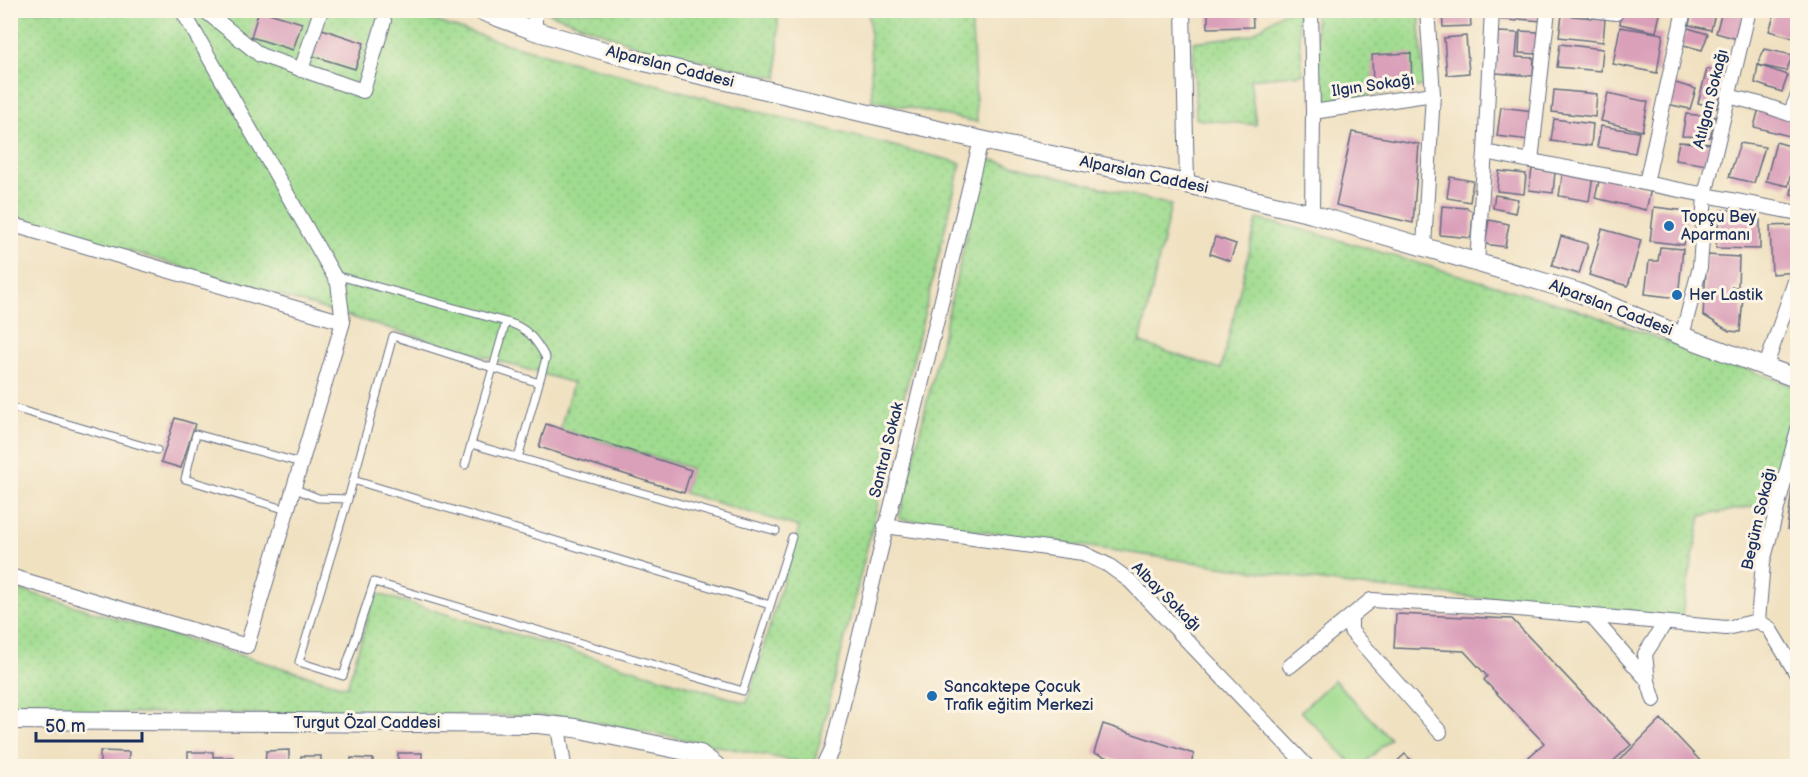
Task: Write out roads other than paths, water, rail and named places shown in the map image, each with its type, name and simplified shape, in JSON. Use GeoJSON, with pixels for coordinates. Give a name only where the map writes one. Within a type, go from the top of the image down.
{"type":"FeatureCollection","features":[{"type":"Feature","properties":{"kind":"street"},"geometry":{"type":"LineString","coordinates":[[10,576],[247,646],[343,322],[338,283],[334,275],[182,10]]}},
{"type":"Feature","properties":{"kind":"street"},"geometry":{"type":"LineString","coordinates":[[204,10],[260,55],[363,91],[384,21]]}},
{"type":"Feature","properties":{"kind":"street"},"geometry":{"type":"LineString","coordinates":[[301,70],[321,10]]}},
{"type":"Feature","properties":{"kind":"street","name":"Alparslan Caddesi"},"geometry":{"type":"LineString","coordinates":[[479,10],[535,31],[636,60],[1312,214],[1577,292],[1682,336],[1797,379]]}},
{"type":"Feature","properties":{"kind":"street"},"geometry":{"type":"LineString","coordinates":[[535,10],[535,31]]}},
{"type":"Feature","properties":{"kind":"street"},"geometry":{"type":"LineString","coordinates":[[1183,10],[1187,184]]}},
{"type":"Feature","properties":{"kind":"street"},"geometry":{"type":"LineString","coordinates":[[1311,10],[1313,112]]}},
{"type":"Feature","properties":{"kind":"street"},"geometry":{"type":"LineString","coordinates":[[1424,246],[1433,94],[1426,10]]}},
{"type":"Feature","properties":{"kind":"street"},"geometry":{"type":"LineString","coordinates":[[1477,262],[1492,10]]}},
{"type":"Feature","properties":{"kind":"street"},"geometry":{"type":"LineString","coordinates":[[1531,161],[1548,10]]}},
{"type":"Feature","properties":{"kind":"street"},"geometry":{"type":"LineString","coordinates":[[1592,10],[1616,13]]}},
{"type":"Feature","properties":{"kind":"street"},"geometry":{"type":"LineString","coordinates":[[1646,183],[1684,10]]}},
{"type":"Feature","properties":{"kind":"street","name":"Atılgan Sokağı"},"geometry":{"type":"LineString","coordinates":[[1682,336],[1700,267],[1705,195],[1749,10]]}},
{"type":"Feature","properties":{"kind":"street","name":"Ilgın Sokağı"},"geometry":{"type":"LineString","coordinates":[[1312,214],[1313,112],[1433,94]]}},
{"type":"Feature","properties":{"kind":"street"},"geometry":{"type":"LineString","coordinates":[[1728,96],[1794,115],[1797,95]]}},
{"type":"Feature","properties":{"kind":"street","name":"Santral Sokak"},"geometry":{"type":"LineString","coordinates":[[824,766],[832,749],[981,140]]}},
{"type":"Feature","properties":{"kind":"street"},"geometry":{"type":"LineString","coordinates":[[1485,152],[1797,213]]}},
{"type":"Feature","properties":{"kind":"street"},"geometry":{"type":"LineString","coordinates":[[10,224],[343,322]]}},
{"type":"Feature","properties":{"kind":"street"},"geometry":{"type":"LineString","coordinates":[[1766,366],[1797,280]]}},
{"type":"Feature","properties":{"kind":"street","name":"Begüm Sokağı"},"geometry":{"type":"LineString","coordinates":[[1758,621],[1763,562],[1797,429]]}},
{"type":"Feature","properties":{"kind":"street","name":"Albay Sokağı"},"geometry":{"type":"LineString","coordinates":[[885,526],[1083,553],[1108,565],[1130,581],[1307,766]]}},
{"type":"Feature","properties":{"kind":"street"},"geometry":{"type":"LineString","coordinates":[[1290,666],[1371,600],[1495,607],[1726,628],[1758,621],[1769,628],[1797,676]]}},
{"type":"Feature","properties":{"kind":"street"},"geometry":{"type":"LineString","coordinates":[[1351,616],[1351,632],[1440,732]]}},
{"type":"Feature","properties":{"kind":"street"},"geometry":{"type":"LineString","coordinates":[[1591,616],[1648,681]]}},
{"type":"Feature","properties":{"kind":"street"},"geometry":{"type":"LineString","coordinates":[[1654,700],[1648,681],[1644,654],[1665,623]]}},
{"type":"Feature","properties":{"kind":"street","name":"Turgut Özal Caddesi"},"geometry":{"type":"LineString","coordinates":[[10,720],[558,726],[700,754],[716,766]]}},
{"type":"Feature","properties":{"kind":"street"},"geometry":{"type":"LineString","coordinates":[[558,726],[564,766]]}},
{"type":"Feature","properties":{"kind":"lane"},"geometry":{"type":"LineString","coordinates":[[334,275],[519,325],[536,339],[546,358],[518,458]]}},
{"type":"Feature","properties":{"kind":"lane"},"geometry":{"type":"LineString","coordinates":[[465,465],[506,322]]}},
{"type":"Feature","properties":{"kind":"lane"},"geometry":{"type":"LineString","coordinates":[[539,383],[393,336],[348,499],[299,662],[343,676],[374,582],[743,691],[792,537]]}},
{"type":"Feature","properties":{"kind":"lane"},"geometry":{"type":"LineString","coordinates":[[10,407],[158,450]]}},
{"type":"Feature","properties":{"kind":"lane"},"geometry":{"type":"LineString","coordinates":[[287,510],[185,479],[196,434],[301,463]]}},
{"type":"Feature","properties":{"kind":"lane"},"geometry":{"type":"LineString","coordinates":[[471,444],[776,531]]}},
{"type":"Feature","properties":{"kind":"lane"},"geometry":{"type":"LineString","coordinates":[[353,480],[771,605]]}},
{"type":"Feature","properties":{"kind":"lane"},"geometry":{"type":"LineString","coordinates":[[293,488],[318,498],[348,499]]}},
{"type":"Feature","properties":{"kind":"place","name":"Topçu Bey Aparmanı"},"geometry":{"type":"Point","coordinates":[1669,226]}},
{"type":"Feature","properties":{"kind":"place","name":"Her Lastik"},"geometry":{"type":"Point","coordinates":[1677,295]}},
{"type":"Feature","properties":{"kind":"place","name":"Sancaktepe Çocuk Trafik eğitim Merkezi"},"geometry":{"type":"Point","coordinates":[932,696]}}]}
